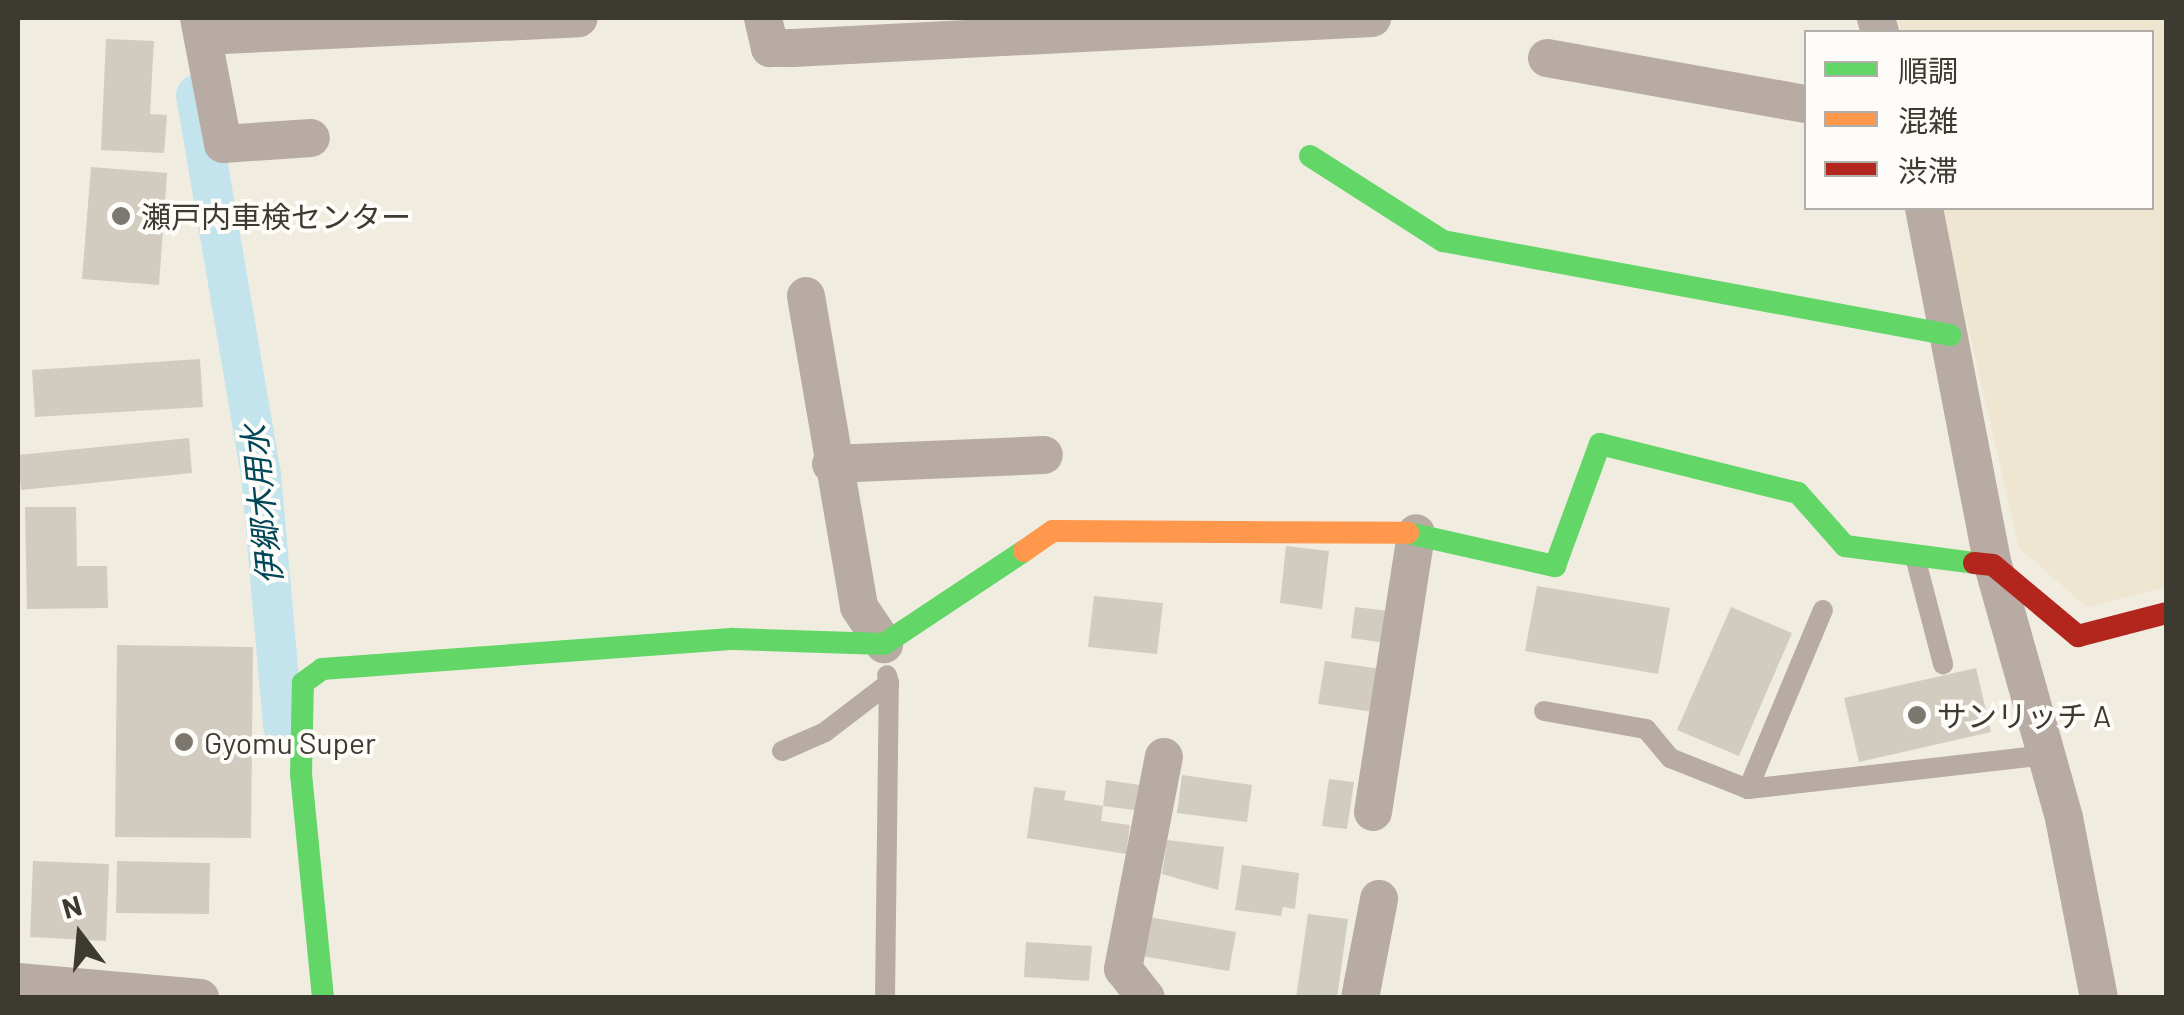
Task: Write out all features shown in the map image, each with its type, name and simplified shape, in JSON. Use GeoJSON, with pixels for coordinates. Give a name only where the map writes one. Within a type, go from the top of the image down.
{"type":"FeatureCollection","features":[{"type":"Feature","properties":{"kind":"street"},"geometry":{"type":"LineString","coordinates":[[311,138],[223,144],[201,26],[579,18]]}},
{"type":"Feature","properties":{"kind":"street"},"geometry":{"type":"LineString","coordinates":[[763,18],[770,48],[793,48],[1372,18]]}},
{"type":"Feature","properties":{"kind":"street"},"geometry":{"type":"LineString","coordinates":[[1547,58],[1804,104]]}},
{"type":"Feature","properties":{"kind":"street"},"geometry":{"type":"LineString","coordinates":[[1310,156],[1443,241],[1950,336]]}},
{"type":"Feature","properties":{"kind":"street"},"geometry":{"type":"LineString","coordinates":[[1924,210],[1993,565],[2046,755],[2100,998]]}},
{"type":"Feature","properties":{"kind":"street"},"geometry":{"type":"LineString","coordinates":[[806,296],[830,464],[859,607],[884,644]]}},
{"type":"Feature","properties":{"kind":"street"},"geometry":{"type":"LineString","coordinates":[[323,998],[301,776],[303,683],[322,669],[734,640],[884,644],[1053,532],[1416,533],[1555,566],[1600,444],[1798,493],[1845,546],[1993,565],[2078,636],[2166,613]]}},
{"type":"Feature","properties":{"kind":"street"},"geometry":{"type":"LineString","coordinates":[[830,464],[1044,455]]}},
{"type":"Feature","properties":{"kind":"street"},"geometry":{"type":"LineString","coordinates":[[1372,812],[1416,533]]}},
{"type":"Feature","properties":{"kind":"street"},"geometry":{"type":"LineString","coordinates":[[1146,998],[1122,969],[1164,757]]}},
{"type":"Feature","properties":{"kind":"street"},"geometry":{"type":"LineString","coordinates":[[1360,998],[1379,899]]}},
{"type":"Feature","properties":{"kind":"street"},"geometry":{"type":"LineString","coordinates":[[18,982],[200,998]]}},
{"type":"Feature","properties":{"kind":"lane"},"geometry":{"type":"LineString","coordinates":[[1915,555],[1943,664]]}},
{"type":"Feature","properties":{"kind":"lane"},"geometry":{"type":"LineString","coordinates":[[1748,788],[1823,610]]}},
{"type":"Feature","properties":{"kind":"lane"},"geometry":{"type":"LineString","coordinates":[[884,644],[889,683],[885,998]]}},
{"type":"Feature","properties":{"kind":"lane"},"geometry":{"type":"LineString","coordinates":[[782,750],[825,732],[889,683]]}},
{"type":"Feature","properties":{"kind":"lane"},"geometry":{"type":"LineString","coordinates":[[1544,711],[1646,729],[1670,758],[1748,788],[2046,755]]}},
{"type":"Feature","properties":{"kind":"shaded area"},"geometry":{"type":"Polygon","coordinates":[[[1898,18],[2166,18],[2166,587],[2087,607],[2019,548],[1941,210],[2154,210],[2154,30],[1901,30],[1898,18]]]}},
{"type":"Feature","properties":{"kind":"building"},"geometry":{"type":"Polygon","coordinates":[[[106,39],[154,41],[150,114],[167,115],[164,153],[101,150],[106,39]]]}},
{"type":"Feature","properties":{"kind":"building"},"geometry":{"type":"Polygon","coordinates":[[[91,167],[167,173],[159,285],[82,279],[91,167]]]}},
{"type":"Feature","properties":{"kind":"building"},"geometry":{"type":"Polygon","coordinates":[[[200,359],[203,407],[35,417],[32,370],[200,359]]]}},
{"type":"Feature","properties":{"kind":"building"},"geometry":{"type":"Polygon","coordinates":[[[189,438],[192,473],[21,490],[18,455],[189,438]]]}},
{"type":"Feature","properties":{"kind":"building"},"geometry":{"type":"Polygon","coordinates":[[[25,507],[76,507],[77,566],[107,566],[108,608],[27,609],[25,507]]]}},
{"type":"Feature","properties":{"kind":"building"},"geometry":{"type":"Polygon","coordinates":[[[1286,546],[1329,551],[1322,609],[1280,603],[1286,546]]]}},
{"type":"Feature","properties":{"kind":"building"},"geometry":{"type":"Polygon","coordinates":[[[1537,586],[1670,608],[1658,674],[1525,651],[1537,586]]]}},
{"type":"Feature","properties":{"kind":"building"},"geometry":{"type":"Polygon","coordinates":[[[1094,596],[1163,603],[1157,654],[1088,647],[1094,596]]]}},
{"type":"Feature","properties":{"kind":"building"},"geometry":{"type":"Polygon","coordinates":[[[1355,607],[1389,611],[1385,643],[1351,638],[1355,607]]]}},
{"type":"Feature","properties":{"kind":"building"},"geometry":{"type":"Polygon","coordinates":[[[1731,607],[1792,633],[1739,756],[1677,730],[1731,607]]]}},
{"type":"Feature","properties":{"kind":"building","name":"Gyomu Super"},"geometry":{"type":"Polygon","coordinates":[[[117,645],[253,647],[251,838],[115,837],[117,645]]]}},
{"type":"Feature","properties":{"kind":"building"},"geometry":{"type":"Polygon","coordinates":[[[1325,661],[1388,670],[1381,713],[1318,704],[1325,661]]]}},
{"type":"Feature","properties":{"kind":"building","name":"サンリッチ A"},"geometry":{"type":"Polygon","coordinates":[[[1976,668],[1991,732],[1859,762],[1844,698],[1976,668]]]}},
{"type":"Feature","properties":{"kind":"building"},"geometry":{"type":"Polygon","coordinates":[[[1182,775],[1252,785],[1247,822],[1177,813],[1182,775]]]}},
{"type":"Feature","properties":{"kind":"building"},"geometry":{"type":"Polygon","coordinates":[[[1329,779],[1354,782],[1347,829],[1322,826],[1329,779]]]}},
{"type":"Feature","properties":{"kind":"building"},"geometry":{"type":"Polygon","coordinates":[[[1106,780],[1153,787],[1149,812],[1103,806],[1106,780]]]}},
{"type":"Feature","properties":{"kind":"building"},"geometry":{"type":"Polygon","coordinates":[[[1034,787],[1066,791],[1064,800],[1103,806],[1101,821],[1130,825],[1126,854],[1027,838],[1034,787]]]}},
{"type":"Feature","properties":{"kind":"building"},"geometry":{"type":"Polygon","coordinates":[[[1167,840],[1224,847],[1218,890],[1162,874],[1167,840]]]}},
{"type":"Feature","properties":{"kind":"building"},"geometry":{"type":"Polygon","coordinates":[[[33,861],[109,864],[106,941],[30,937],[33,861]]]}},
{"type":"Feature","properties":{"kind":"building"},"geometry":{"type":"Polygon","coordinates":[[[117,861],[210,863],[209,914],[116,913],[117,861]]]}},
{"type":"Feature","properties":{"kind":"building"},"geometry":{"type":"Polygon","coordinates":[[[1242,865],[1299,873],[1295,909],[1283,907],[1281,916],[1235,910],[1242,865]]]}},
{"type":"Feature","properties":{"kind":"building"},"geometry":{"type":"Polygon","coordinates":[[[1308,914],[1348,919],[1337,998],[1296,998],[1308,914]]]}},
{"type":"Feature","properties":{"kind":"building"},"geometry":{"type":"Polygon","coordinates":[[[1149,917],[1236,932],[1229,971],[1142,956],[1149,917]]]}},
{"type":"Feature","properties":{"kind":"building"},"geometry":{"type":"Polygon","coordinates":[[[1026,942],[1092,946],[1089,981],[1024,977],[1026,942]]]}},
{"type":"Feature","properties":{"kind":"waterway","name":"伊郷木用水"},"geometry":{"type":"LineString","coordinates":[[196,95],[261,474],[283,726]]}},
{"type":"Feature","properties":{"kind":"traffic: fast"},"geometry":{"type":"LineString","coordinates":[[1310,156],[1443,241],[1950,335]]}},
{"type":"Feature","properties":{"kind":"traffic: fast"},"geometry":{"type":"LineString","coordinates":[[1408,533],[1555,566],[1600,444],[1798,493],[1845,546],[1974,563]]}},
{"type":"Feature","properties":{"kind":"traffic: fast"},"geometry":{"type":"LineString","coordinates":[[323,998],[301,775],[303,683],[322,669],[734,639],[884,644],[1024,551]]}},
{"type":"Feature","properties":{"kind":"traffic: slow"},"geometry":{"type":"LineString","coordinates":[[1024,551],[1053,531],[1408,533]]}},
{"type":"Feature","properties":{"kind":"traffic: jam"},"geometry":{"type":"LineString","coordinates":[[1974,563],[1993,565],[2078,636],[2166,613]]}},
{"type":"Feature","properties":{"kind":"place","name":"瀬戸内車検センター"},"geometry":{"type":"Point","coordinates":[121,216]}},
{"type":"Feature","properties":{"kind":"place","name":"サンリッチ A"},"geometry":{"type":"Point","coordinates":[1917,715]}},
{"type":"Feature","properties":{"kind":"place","name":"Gyomu Super"},"geometry":{"type":"Point","coordinates":[184,742]}}]}
